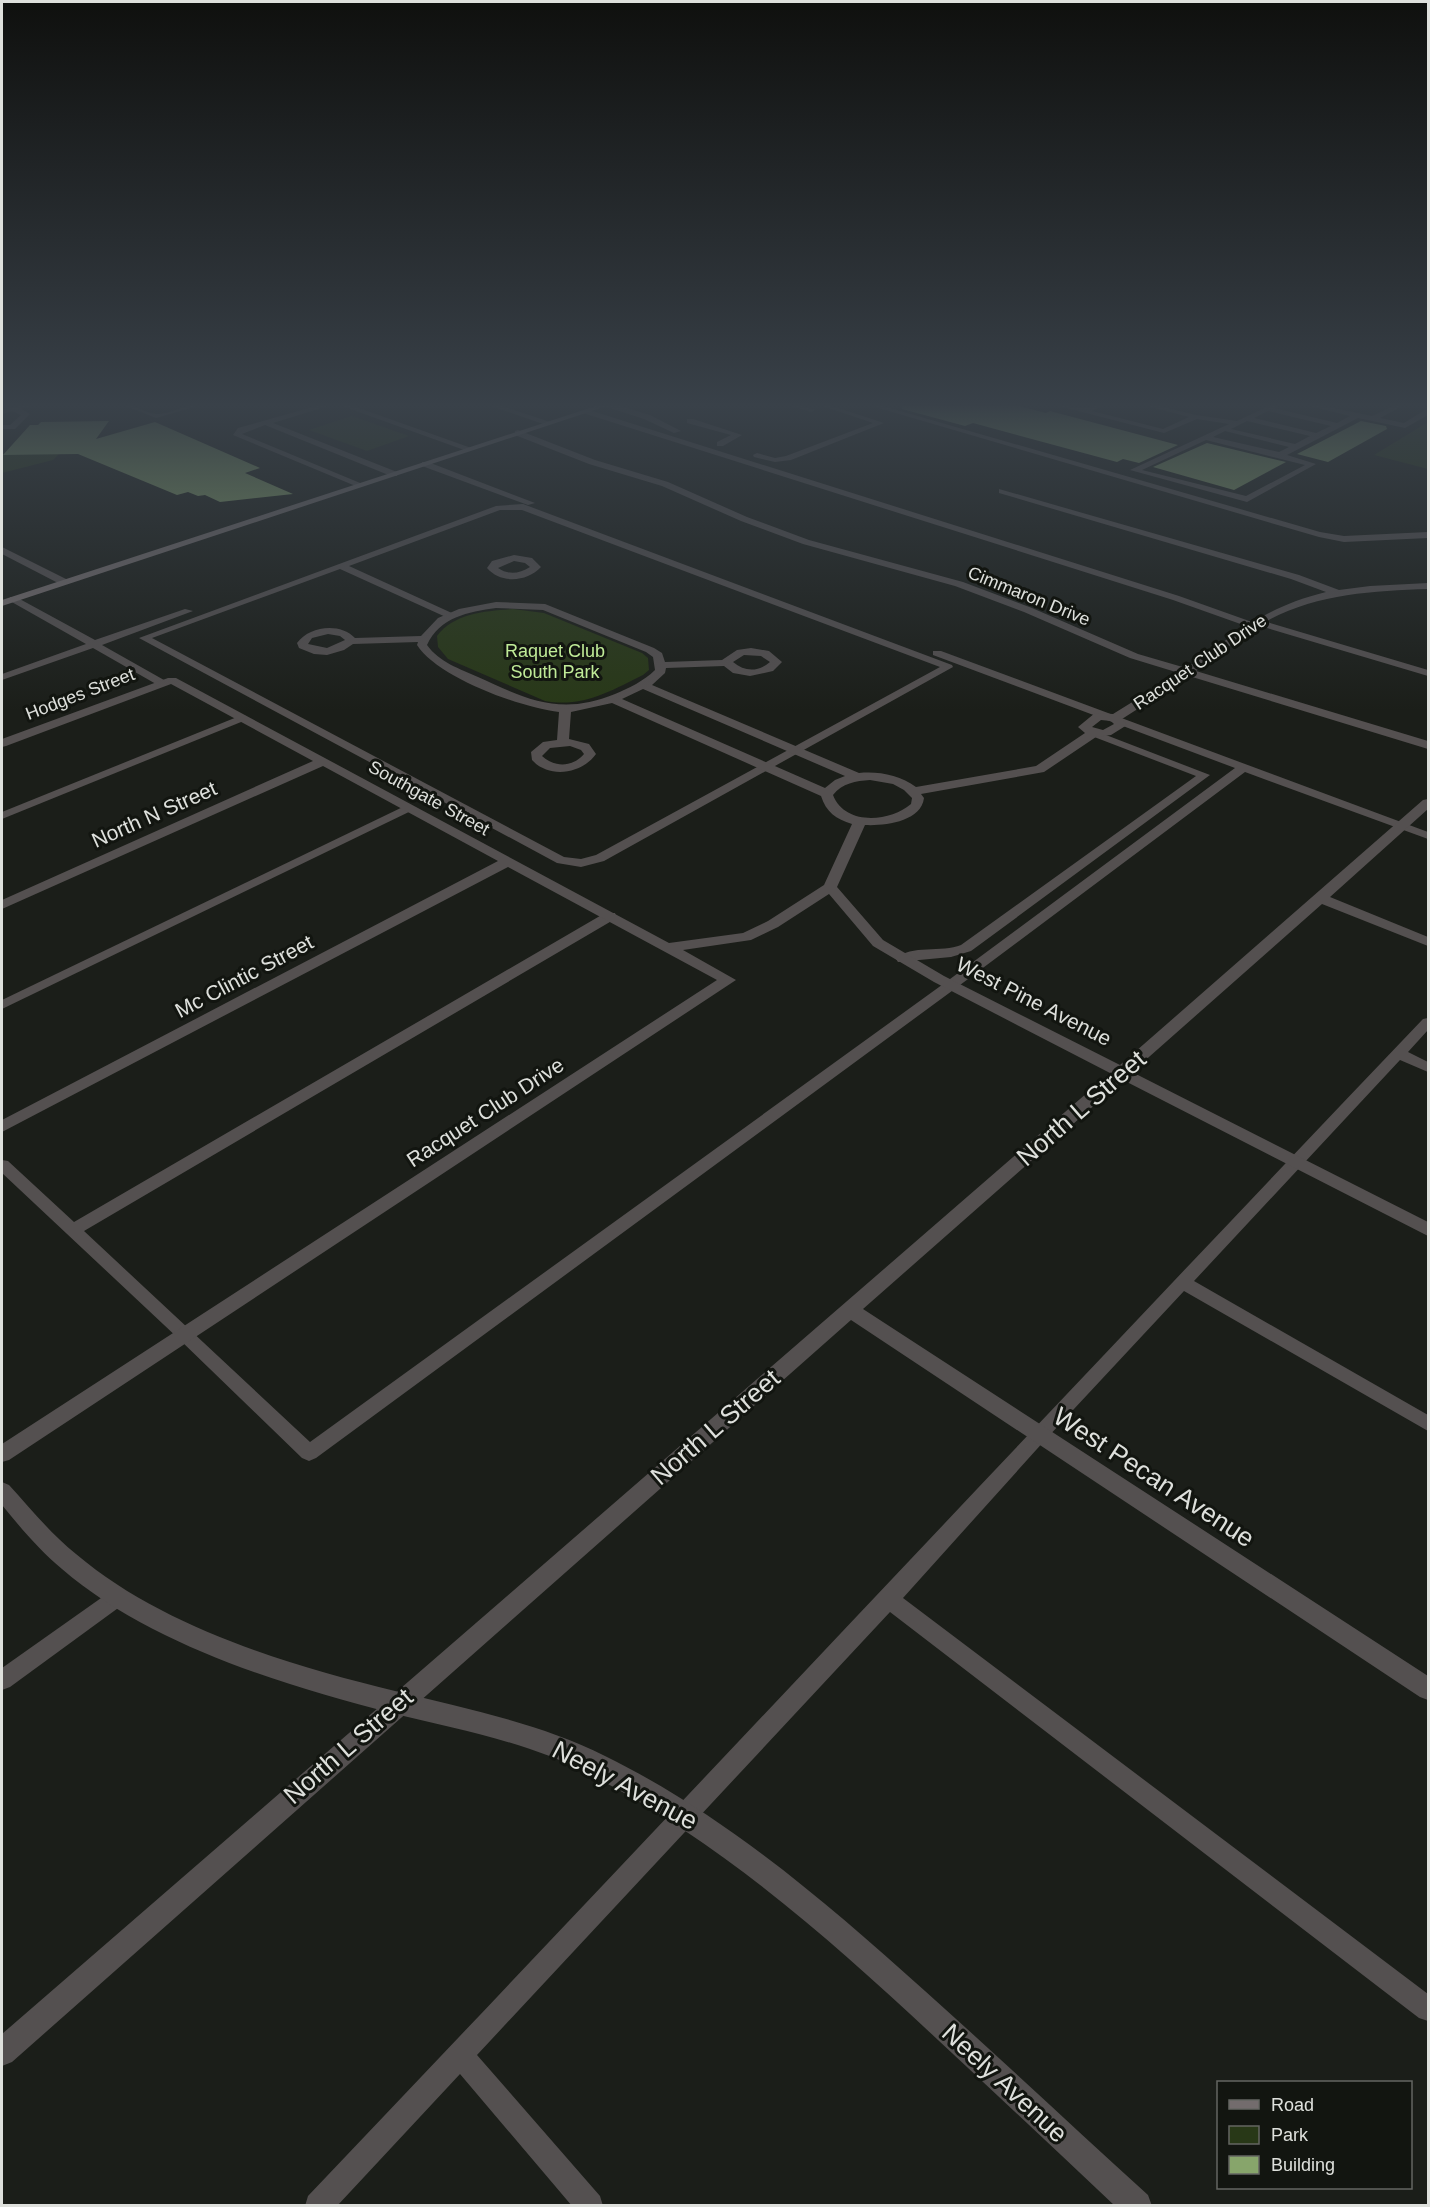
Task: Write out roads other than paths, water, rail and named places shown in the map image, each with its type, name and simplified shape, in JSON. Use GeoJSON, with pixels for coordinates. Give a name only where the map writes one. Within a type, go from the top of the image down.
{"type":"FeatureCollection","features":[{"type":"Feature","properties":{"kind":"main road"},"geometry":{"type":"LineString","coordinates":[[2,603],[300,505]]}},
{"type":"Feature","properties":{"kind":"street","name":"Cimmaron Drive"},"geometry":{"type":"LineString","coordinates":[[713,505],[806,542],[958,584],[1028,610],[1134,656],[1428,745]]}},
{"type":"Feature","properties":{"kind":"street"},"geometry":{"type":"LineString","coordinates":[[1050,505],[1295,577],[1337,593]]}},
{"type":"Feature","properties":{"kind":"street"},"geometry":{"type":"LineString","coordinates":[[2,550],[63,582]]}},
{"type":"Feature","properties":{"kind":"street","name":"Racquet Club Drive"},"geometry":{"type":"LineString","coordinates":[[914,791],[1040,769],[1093,733],[1107,734],[1121,725],[1115,718],[1185,673],[1255,623],[1292,605],[1337,593],[1376,588],[1428,586]]}},
{"type":"Feature","properties":{"kind":"street"},"geometry":{"type":"LineString","coordinates":[[510,590],[536,605],[563,613],[650,650],[658,655],[661,671],[643,685],[597,705],[548,709],[526,704],[441,664],[426,654],[422,645],[431,628],[451,616],[478,608],[510,590]]}},
{"type":"Feature","properties":{"kind":"street"},"geometry":{"type":"LineString","coordinates":[[350,641],[424,639]]}},
{"type":"Feature","properties":{"kind":"street"},"geometry":{"type":"LineString","coordinates":[[661,665],[727,663]]}},
{"type":"Feature","properties":{"kind":"street","name":"Southgate Street"},"geometry":{"type":"LineString","coordinates":[[166,681],[324,761],[669,948]]}},
{"type":"Feature","properties":{"kind":"street","name":"Hodges Street"},"geometry":{"type":"LineString","coordinates":[[2,743],[166,681]]}},
{"type":"Feature","properties":{"kind":"street"},"geometry":{"type":"LineString","coordinates":[[643,685],[857,777]]}},
{"type":"Feature","properties":{"kind":"street"},"geometry":{"type":"LineString","coordinates":[[612,699],[828,794]]}},
{"type":"Feature","properties":{"kind":"street"},"geometry":{"type":"LineString","coordinates":[[563,742],[565,709]]}},
{"type":"Feature","properties":{"kind":"street","name":"North N Street"},"geometry":{"type":"LineString","coordinates":[[2,904],[324,761]]}},
{"type":"Feature","properties":{"kind":"street"},"geometry":{"type":"LineString","coordinates":[[857,777],[884,777],[907,785],[914,791],[918,798],[917,805],[903,817],[882,822],[860,821],[838,813],[828,801],[828,794],[835,784],[857,777]]}},
{"type":"Feature","properties":{"kind":"street","name":"North L Street"},"geometry":{"type":"LineString","coordinates":[[2,2052],[396,1703],[1124,1072],[1428,803]]}},
{"type":"Feature","properties":{"kind":"street"},"geometry":{"type":"LineString","coordinates":[[669,948],[746,937],[773,924],[830,887],[860,821]]}},
{"type":"Feature","properties":{"kind":"street","name":"Mc Clintic Street"},"geometry":{"type":"LineString","coordinates":[[2,1127],[507,862]]}},
{"type":"Feature","properties":{"kind":"street","name":"West Pine Avenue"},"geometry":{"type":"LineString","coordinates":[[830,887],[870,936],[903,959],[1428,1230]]}},
{"type":"Feature","properties":{"kind":"street"},"geometry":{"type":"LineString","coordinates":[[1321,898],[1428,942]]}},
{"type":"Feature","properties":{"kind":"street","name":"Racquet Club Drive"},"geometry":{"type":"LineString","coordinates":[[2,1454],[728,980],[669,948]]}},
{"type":"Feature","properties":{"kind":"street","name":"West Pecan Avenue"},"geometry":{"type":"LineString","coordinates":[[850,1310],[1428,1689]]}},
{"type":"Feature","properties":{"kind":"street","name":"Neely Avenue"},"geometry":{"type":"LineString","coordinates":[[2,1491],[66,1559],[118,1597],[187,1635],[232,1655],[303,1679],[508,1730],[554,1746],[596,1764],[688,1816],[738,1848],[847,1938],[1137,2205]]}},
{"type":"Feature","properties":{"kind":"lane"},"geometry":{"type":"LineString","coordinates":[[2,677],[485,505]]}},
{"type":"Feature","properties":{"kind":"lane"},"geometry":{"type":"LineString","coordinates":[[535,505],[1115,718],[1428,836]]}},
{"type":"Feature","properties":{"kind":"lane"},"geometry":{"type":"LineString","coordinates":[[882,505],[1255,623],[1428,673]]}},
{"type":"Feature","properties":{"kind":"lane"},"geometry":{"type":"LineString","coordinates":[[1219,505],[1344,539],[1428,535]]}},
{"type":"Feature","properties":{"kind":"lane"},"geometry":{"type":"LineString","coordinates":[[523,507],[948,667],[600,858],[581,863],[570,863],[144,638],[340,566],[499,508],[523,507]]}},
{"type":"Feature","properties":{"kind":"lane"},"geometry":{"type":"LineString","coordinates":[[340,566],[451,616]]}},
{"type":"Feature","properties":{"kind":"lane"},"geometry":{"type":"LineString","coordinates":[[13,599],[166,681]]}},
{"type":"Feature","properties":{"kind":"lane"},"geometry":{"type":"LineString","coordinates":[[2,816],[242,718]]}},
{"type":"Feature","properties":{"kind":"lane"},"geometry":{"type":"LineString","coordinates":[[903,959],[922,953],[956,952],[966,948],[1204,775],[1093,733]]}},
{"type":"Feature","properties":{"kind":"lane"},"geometry":{"type":"LineString","coordinates":[[2,1166],[185,1334],[309,1453],[1244,767]]}},
{"type":"Feature","properties":{"kind":"lane"},"geometry":{"type":"LineString","coordinates":[[2,1005],[409,808]]}},
{"type":"Feature","properties":{"kind":"lane"},"geometry":{"type":"LineString","coordinates":[[72,1230],[610,916]]}},
{"type":"Feature","properties":{"kind":"lane"},"geometry":{"type":"LineString","coordinates":[[318,2205],[688,1816],[1039,1434],[1428,1022]]}},
{"type":"Feature","properties":{"kind":"lane"},"geometry":{"type":"LineString","coordinates":[[1399,1054],[1428,1067]]}},
{"type":"Feature","properties":{"kind":"lane"},"geometry":{"type":"LineString","coordinates":[[1183,1282],[1428,1424]]}},
{"type":"Feature","properties":{"kind":"lane"},"geometry":{"type":"LineString","coordinates":[[2,1680],[118,1597]]}},
{"type":"Feature","properties":{"kind":"lane"},"geometry":{"type":"LineString","coordinates":[[889,1599],[1428,2009]]}},
{"type":"Feature","properties":{"kind":"lane"},"geometry":{"type":"LineString","coordinates":[[461,2056],[590,2205]]}},
{"type":"Feature","properties":{"kind":"park label","name":"Raquet Club South Park"},"geometry":{"type":"Point","coordinates":[555,661]}}]}
